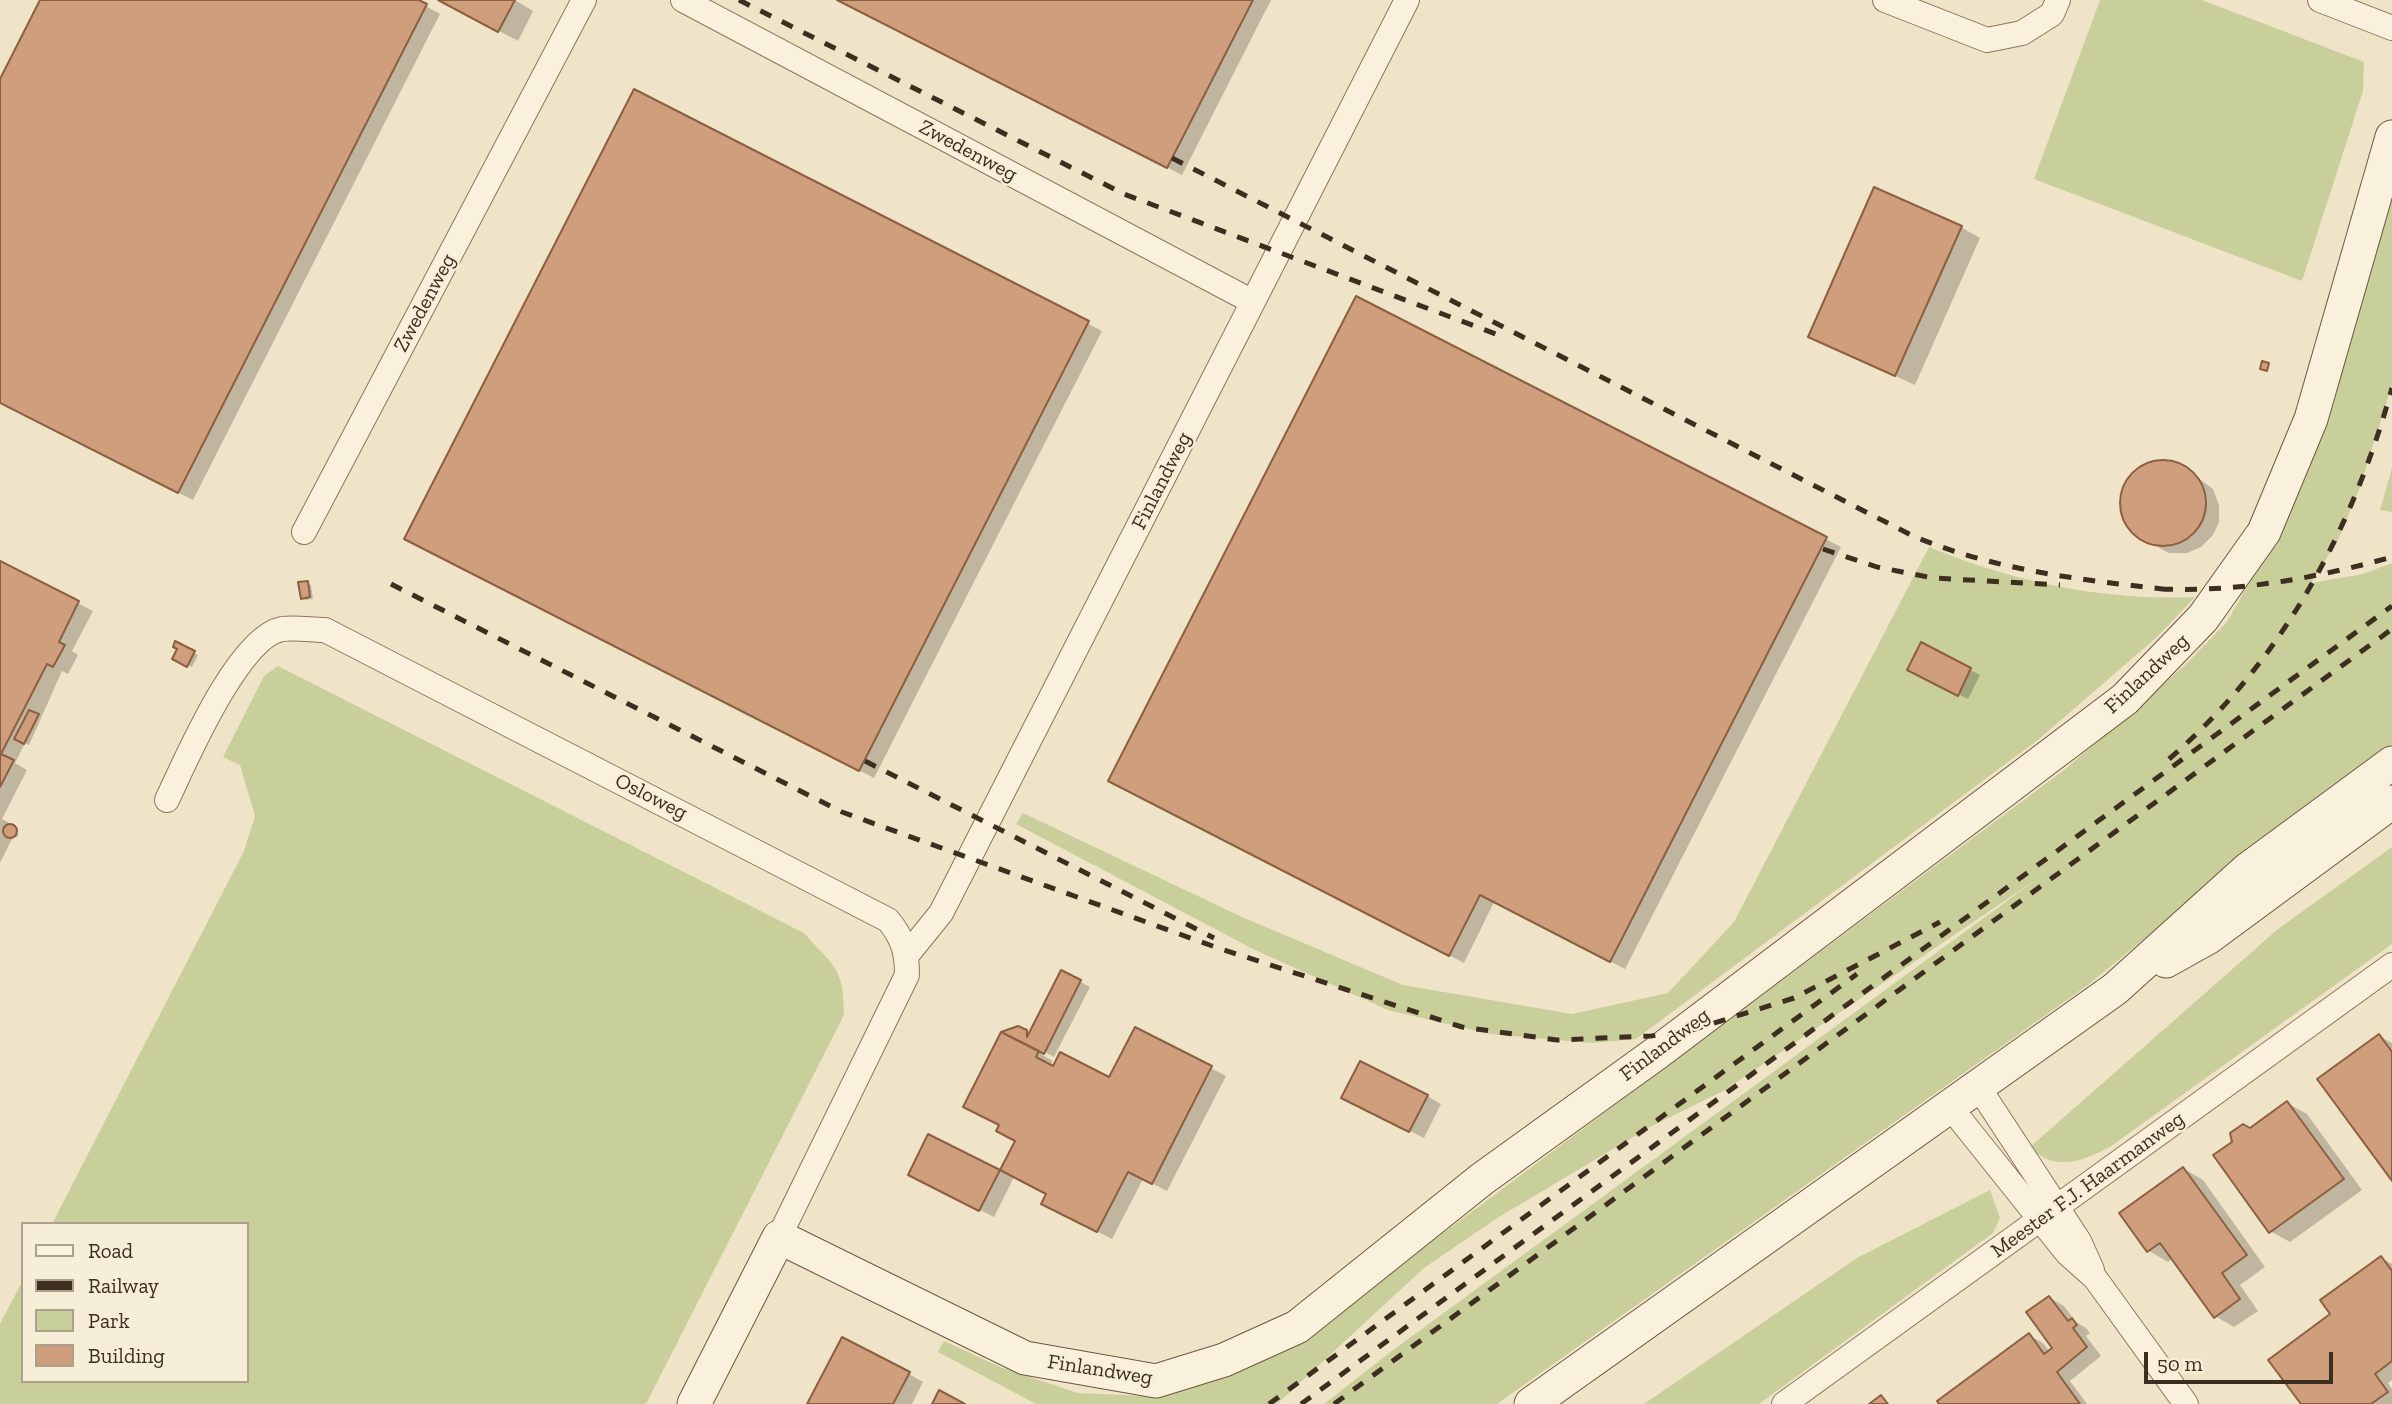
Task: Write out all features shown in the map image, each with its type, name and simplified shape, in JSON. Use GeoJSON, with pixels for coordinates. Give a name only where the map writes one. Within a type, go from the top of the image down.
{"type":"FeatureCollection","features":[{"type":"Feature","properties":{"kind":"street","name":"Zwedenweg"},"geometry":{"type":"LineString","coordinates":[[304,532],[584,0]]}},
{"type":"Feature","properties":{"kind":"street","name":"Zwedenweg"},"geometry":{"type":"LineString","coordinates":[[683,0],[1253,302]]}},
{"type":"Feature","properties":{"kind":"street","name":"Finlandweg"},"geometry":{"type":"LineString","coordinates":[[907,955],[941,913],[1407,0]]}},
{"type":"Feature","properties":{"kind":"street"},"geometry":{"type":"LineString","coordinates":[[1885,0],[1987,40],[2022,33],[2052,14],[2058,0]]}},
{"type":"Feature","properties":{"kind":"street"},"geometry":{"type":"LineString","coordinates":[[2320,0],[2392,28]]}},
{"type":"Feature","properties":{"kind":"street","name":"Finlandweg"},"geometry":{"type":"LineString","coordinates":[[779,1237],[1025,1358],[1143,1379],[1156,1381],[1224,1360],[1297,1327],[1482,1179],[1658,1052],[2125,699],[2191,632],[2225,590],[2264,532],[2311,419],[2392,137]]}},
{"type":"Feature","properties":{"kind":"street","name":"Osloweg"},"geometry":{"type":"LineString","coordinates":[[167,800],[219,695],[246,654],[280,629],[326,630],[871,910],[888,920],[901,936],[907,955]]}},
{"type":"Feature","properties":{"kind":"street"},"geometry":{"type":"LineString","coordinates":[[1531,1404],[2115,989],[2248,869],[2392,763]]}},
{"type":"Feature","properties":{"kind":"street"},"geometry":{"type":"LineString","coordinates":[[2115,989],[2209,937],[2392,802]]}},
{"type":"Feature","properties":{"kind":"street"},"geometry":{"type":"LineString","coordinates":[[694,1404],[891,1015],[907,975],[907,955]]}},
{"type":"Feature","properties":{"kind":"street","name":"Meester F.J. Haarmanweg"},"geometry":{"type":"LineString","coordinates":[[1784,1404],[2392,965]]}},
{"type":"Feature","properties":{"kind":"street"},"geometry":{"type":"LineString","coordinates":[[1979,1088],[2049,1213]]}},
{"type":"Feature","properties":{"kind":"street"},"geometry":{"type":"LineString","coordinates":[[1951,1108],[2049,1213],[2079,1241],[2095,1278],[2186,1404]]}},
{"type":"Feature","properties":{"kind":"green space"},"geometry":{"type":"Polygon","coordinates":[[[2100,0],[2202,0],[2364,62],[2363,91],[2302,281],[2034,179],[2100,0]]]}},
{"type":"Feature","properties":{"kind":"green space"},"geometry":{"type":"Polygon","coordinates":[[[2392,175],[2392,385],[2359,490],[2338,540],[2311,583],[2363,574],[2392,563],[2392,745],[2257,846],[2088,985],[1497,1404],[1324,1404],[1393,1350],[2037,879],[1725,1090],[1650,1127],[1499,1217],[1424,1268],[1277,1404],[1036,1404],[938,1352],[944,1341],[1000,1367],[1078,1393],[1145,1396],[1348,1304],[2064,770],[2184,666],[2227,622],[2269,547],[2392,175]]]}},
{"type":"Feature","properties":{"kind":"green space"},"geometry":{"type":"Polygon","coordinates":[[[2392,468],[2392,512],[2380,510],[2392,468]]]}},
{"type":"Feature","properties":{"kind":"green space"},"geometry":{"type":"Polygon","coordinates":[[[1929,547],[1993,570],[2059,587],[2127,596],[2195,597],[2157,637],[2039,739],[1636,1039],[1591,1043],[1490,1034],[1388,1010],[1253,949],[1016,824],[1023,813],[1242,917],[1403,985],[1572,1014],[1668,993],[1734,922],[1929,547]]]}},
{"type":"Feature","properties":{"kind":"green space"},"geometry":{"type":"Polygon","coordinates":[[[278,666],[804,933],[835,969],[842,987],[844,1015],[646,1404],[0,1404],[0,1324],[21,1284],[21,1383],[248,1383],[248,1222],[53,1222],[244,851],[255,816],[240,765],[223,757],[264,676],[278,666]]]}},
{"type":"Feature","properties":{"kind":"green space"},"geometry":{"type":"Polygon","coordinates":[[[2392,847],[2392,944],[2110,1147],[2079,1160],[2059,1162],[2039,1155],[2030,1147],[2278,929],[2392,847]]]}},
{"type":"Feature","properties":{"kind":"green space"},"geometry":{"type":"Polygon","coordinates":[[[1990,1190],[2000,1218],[1993,1233],[1759,1404],[1644,1404],[1857,1258],[1990,1190]]]}},
{"type":"Feature","properties":{"kind":"building"},"geometry":{"type":"Polygon","coordinates":[[[40,0],[419,0],[427,4],[178,493],[0,403],[0,79],[40,0]]]}},
{"type":"Feature","properties":{"kind":"building"},"geometry":{"type":"Polygon","coordinates":[[[438,0],[515,0],[498,32],[438,0]]]}},
{"type":"Feature","properties":{"kind":"building"},"geometry":{"type":"Polygon","coordinates":[[[837,0],[1253,0],[1167,168],[837,0]]]}},
{"type":"Feature","properties":{"kind":"building"},"geometry":{"type":"Polygon","coordinates":[[[634,89],[1089,321],[859,771],[404,539],[634,89]]]}},
{"type":"Feature","properties":{"kind":"building"},"geometry":{"type":"Polygon","coordinates":[[[1874,187],[1962,226],[1895,376],[1808,337],[1874,187]]]}},
{"type":"Feature","properties":{"kind":"building"},"geometry":{"type":"Polygon","coordinates":[[[1356,296],[1827,537],[1610,962],[1480,895],[1449,956],[1108,781],[1356,296]]]}},
{"type":"Feature","properties":{"kind":"building"},"geometry":{"type":"Polygon","coordinates":[[[2262,361],[2269,363],[2267,371],[2260,369],[2262,361]]]}},
{"type":"Feature","properties":{"kind":"building"},"geometry":{"type":"Polygon","coordinates":[[[2163,460],[2187,467],[2199,479],[2206,503],[2199,527],[2187,539],[2163,546],[2139,539],[2127,527],[2120,503],[2127,479],[2139,467],[2163,460]]]}},
{"type":"Feature","properties":{"kind":"building"},"geometry":{"type":"Polygon","coordinates":[[[0,561],[79,601],[59,642],[65,645],[53,667],[47,664],[1,754],[14,760],[0,787],[0,561]]]}},
{"type":"Feature","properties":{"kind":"building"},"geometry":{"type":"Polygon","coordinates":[[[308,581],[310,597],[301,599],[298,582],[308,581]]]}},
{"type":"Feature","properties":{"kind":"building"},"geometry":{"type":"Polygon","coordinates":[[[175,641],[195,651],[187,667],[172,659],[177,649],[173,647],[175,641]]]}},
{"type":"Feature","properties":{"kind":"building"},"geometry":{"type":"Polygon","coordinates":[[[1921,642],[1971,668],[1958,696],[1907,670],[1921,642]]]}},
{"type":"Feature","properties":{"kind":"building"},"geometry":{"type":"Polygon","coordinates":[[[29,710],[39,714],[24,744],[14,739],[29,710]]]}},
{"type":"Feature","properties":{"kind":"building"},"geometry":{"type":"Polygon","coordinates":[[[10,824],[15,826],[15,836],[10,838],[5,836],[3,831],[5,826],[10,824]]]}},
{"type":"Feature","properties":{"kind":"building"},"geometry":{"type":"Polygon","coordinates":[[[1061,970],[1081,980],[1044,1054],[1001,1032],[1018,1026],[1027,1030],[1027,1037],[1061,970]]]}},
{"type":"Feature","properties":{"kind":"building"},"geometry":{"type":"Polygon","coordinates":[[[1135,1027],[1212,1066],[1152,1184],[1128,1172],[1097,1232],[1041,1204],[1046,1194],[1000,1170],[1015,1141],[996,1131],[999,1125],[963,1107],[1001,1032],[1039,1051],[1036,1057],[1053,1066],[1060,1052],[1109,1077],[1135,1027]]]}},
{"type":"Feature","properties":{"kind":"building"},"geometry":{"type":"Polygon","coordinates":[[[2379,1034],[2392,1052],[2392,1181],[2317,1079],[2379,1034]]]}},
{"type":"Feature","properties":{"kind":"building"},"geometry":{"type":"Polygon","coordinates":[[[1360,1061],[1428,1095],[1409,1132],[1341,1098],[1360,1061]]]}},
{"type":"Feature","properties":{"kind":"building"},"geometry":{"type":"Polygon","coordinates":[[[2287,1101],[2344,1179],[2269,1233],[2213,1155],[2232,1142],[2230,1133],[2243,1124],[2250,1128],[2287,1101]]]}},
{"type":"Feature","properties":{"kind":"building"},"geometry":{"type":"Polygon","coordinates":[[[928,1134],[1000,1170],[979,1211],[908,1175],[928,1134]]]}},
{"type":"Feature","properties":{"kind":"building"},"geometry":{"type":"Polygon","coordinates":[[[2183,1167],[2247,1255],[2222,1273],[2240,1299],[2214,1318],[2160,1243],[2147,1252],[2119,1213],[2183,1167]]]}},
{"type":"Feature","properties":{"kind":"building"},"geometry":{"type":"Polygon","coordinates":[[[2381,1256],[2392,1271],[2392,1361],[2375,1374],[2388,1392],[2371,1404],[2301,1404],[2268,1360],[2330,1314],[2320,1300],[2381,1256]]]}},
{"type":"Feature","properties":{"kind":"building"},"geometry":{"type":"Polygon","coordinates":[[[2049,1296],[2068,1321],[2072,1318],[2077,1325],[2073,1328],[2087,1347],[2057,1372],[2080,1404],[1939,1404],[1937,1401],[2029,1333],[2044,1354],[2052,1348],[2026,1312],[2049,1296]]]}},
{"type":"Feature","properties":{"kind":"building"},"geometry":{"type":"Polygon","coordinates":[[[842,1337],[910,1372],[893,1404],[807,1404],[842,1337]]]}},
{"type":"Feature","properties":{"kind":"building"},"geometry":{"type":"Polygon","coordinates":[[[939,1390],[965,1404],[932,1404],[939,1390]]]}},
{"type":"Feature","properties":{"kind":"building"},"geometry":{"type":"Polygon","coordinates":[[[1881,1395],[1888,1404],[1869,1404],[1881,1395]]]}},
{"type":"Feature","properties":{"kind":"railway"},"geometry":{"type":"LineString","coordinates":[[739,0],[1124,194],[1501,336]]}},
{"type":"Feature","properties":{"kind":"railway"},"geometry":{"type":"LineString","coordinates":[[1172,158],[1913,536],[2008,566],[2073,578],[2172,590]]}},
{"type":"Feature","properties":{"kind":"railway"},"geometry":{"type":"LineString","coordinates":[[2169,759],[2209,721],[2246,680],[2279,636],[2308,590],[2357,492],[2392,388]]}},
{"type":"Feature","properties":{"kind":"railway"},"geometry":{"type":"LineString","coordinates":[[1823,549],[1877,567],[1933,578],[2060,585]]}},
{"type":"Feature","properties":{"kind":"railway"},"geometry":{"type":"LineString","coordinates":[[2161,589],[2220,588],[2278,582],[2392,557]]}},
{"type":"Feature","properties":{"kind":"railway"},"geometry":{"type":"LineString","coordinates":[[391,584],[842,812],[1218,948],[1462,1027],[1557,1040],[1651,1036],[1692,1030],[1794,998],[1940,922]]}},
{"type":"Feature","properties":{"kind":"railway"},"geometry":{"type":"LineString","coordinates":[[1301,1404],[2392,606]]}},
{"type":"Feature","properties":{"kind":"railway"},"geometry":{"type":"LineString","coordinates":[[1334,1404],[2392,629]]}},
{"type":"Feature","properties":{"kind":"railway"},"geometry":{"type":"LineString","coordinates":[[865,761],[1214,938]]}},
{"type":"Feature","properties":{"kind":"railway"},"geometry":{"type":"LineString","coordinates":[[1269,1404],[1857,974]]}}]}
